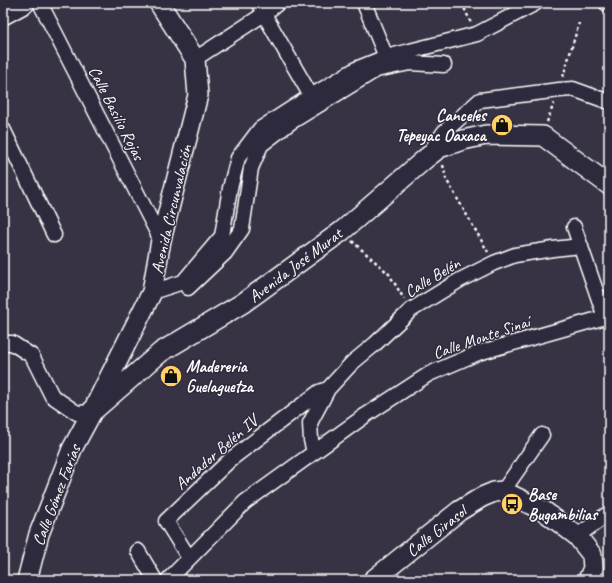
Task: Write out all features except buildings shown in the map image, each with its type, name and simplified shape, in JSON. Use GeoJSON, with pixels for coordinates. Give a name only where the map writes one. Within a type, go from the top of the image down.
{"type":"FeatureCollection","features":[{"type":"Feature","properties":{"kind":"street"},"geometry":{"type":"LineString","coordinates":[[3,15],[25,3]]}},
{"type":"Feature","properties":{"kind":"street","name":"Calle Basilio Rojas"},"geometry":{"type":"LineString","coordinates":[[40,3],[161,240]]}},
{"type":"Feature","properties":{"kind":"street","name":"Avenida Circunvalación"},"geometry":{"type":"LineString","coordinates":[[92,412],[150,297],[161,240],[198,94],[195,59],[159,3]]}},
{"type":"Feature","properties":{"kind":"street"},"geometry":{"type":"LineString","coordinates":[[195,59],[262,8],[278,3]]}},
{"type":"Feature","properties":{"kind":"street"},"geometry":{"type":"LineString","coordinates":[[364,3],[386,57]]}},
{"type":"Feature","properties":{"kind":"street"},"geometry":{"type":"LineString","coordinates":[[150,297],[183,282],[222,236],[230,188],[238,158],[260,129],[356,69],[386,57],[477,34],[536,3]]}},
{"type":"Feature","properties":{"kind":"street"},"geometry":{"type":"LineString","coordinates":[[262,8],[311,96]]}},
{"type":"Feature","properties":{"kind":"street"},"geometry":{"type":"LineString","coordinates":[[150,297],[187,289],[225,253],[242,229],[251,168],[261,145],[290,122],[376,70],[410,63],[444,65]]}},
{"type":"Feature","properties":{"kind":"street"},"geometry":{"type":"LineString","coordinates":[[432,154],[444,132],[480,100],[573,89],[609,102]]}},
{"type":"Feature","properties":{"kind":"street"},"geometry":{"type":"LineString","coordinates":[[3,130],[54,235]]}},
{"type":"Feature","properties":{"kind":"street","name":"Avenida José Murat"},"geometry":{"type":"LineString","coordinates":[[92,412],[161,352],[243,304],[342,231],[432,154],[463,140],[486,135],[542,136],[609,185]]}},
{"type":"Feature","properties":{"kind":"street"},"geometry":{"type":"LineString","coordinates":[[574,227],[608,317]]}},
{"type":"Feature","properties":{"kind":"street","name":"Calle Belén"},"geometry":{"type":"LineString","coordinates":[[328,389],[352,363],[375,344],[411,310],[460,280],[494,263],[515,255],[580,246]]}},
{"type":"Feature","properties":{"kind":"street","name":"Calle Monte Sinaí"},"geometry":{"type":"LineString","coordinates":[[168,580],[245,502],[366,415],[429,374],[478,353],[608,317]]}},
{"type":"Feature","properties":{"kind":"street"},"geometry":{"type":"LineString","coordinates":[[3,343],[12,343],[32,356],[52,396],[77,413],[92,412]]}},
{"type":"Feature","properties":{"kind":"street"},"geometry":{"type":"LineString","coordinates":[[314,452],[311,440],[310,423],[328,389]]}},
{"type":"Feature","properties":{"kind":"street","name":"Andador Belén IV"},"geometry":{"type":"LineString","coordinates":[[189,558],[166,521],[231,459],[319,392],[328,389]]}},
{"type":"Feature","properties":{"kind":"street","name":"Calle Gómez Farías"},"geometry":{"type":"LineString","coordinates":[[28,580],[39,534],[72,449],[92,412]]}},
{"type":"Feature","properties":{"kind":"street"},"geometry":{"type":"LineString","coordinates":[[542,435],[503,491],[544,511],[577,536],[592,555],[593,568],[588,580]]}},
{"type":"Feature","properties":{"kind":"street","name":"Calle Girasol"},"geometry":{"type":"LineString","coordinates":[[373,580],[459,511],[482,497],[494,492],[503,491]]}},
{"type":"Feature","properties":{"kind":"street"},"geometry":{"type":"LineString","coordinates":[[577,536],[609,513]]}},
{"type":"Feature","properties":{"kind":"street"},"geometry":{"type":"LineString","coordinates":[[138,551],[154,580]]}},
{"type":"Feature","properties":{"kind":"path"},"geometry":{"type":"LineString","coordinates":[[462,3],[477,34]]}},
{"type":"Feature","properties":{"kind":"path"},"geometry":{"type":"LineString","coordinates":[[432,154],[494,263]]}},
{"type":"Feature","properties":{"kind":"path"},"geometry":{"type":"LineString","coordinates":[[342,231],[389,274],[411,310]]}},
{"type":"Feature","properties":{"kind":"place","name":"Canceles Tepeyac Oaxaca"},"geometry":{"type":"Point","coordinates":[502,125]}},
{"type":"Feature","properties":{"kind":"place","name":"Madereria Guelaguetza"},"geometry":{"type":"Point","coordinates":[171,376]}},
{"type":"Feature","properties":{"kind":"place","name":"Base Bugambilias"},"geometry":{"type":"Point","coordinates":[512,504]}}]}
